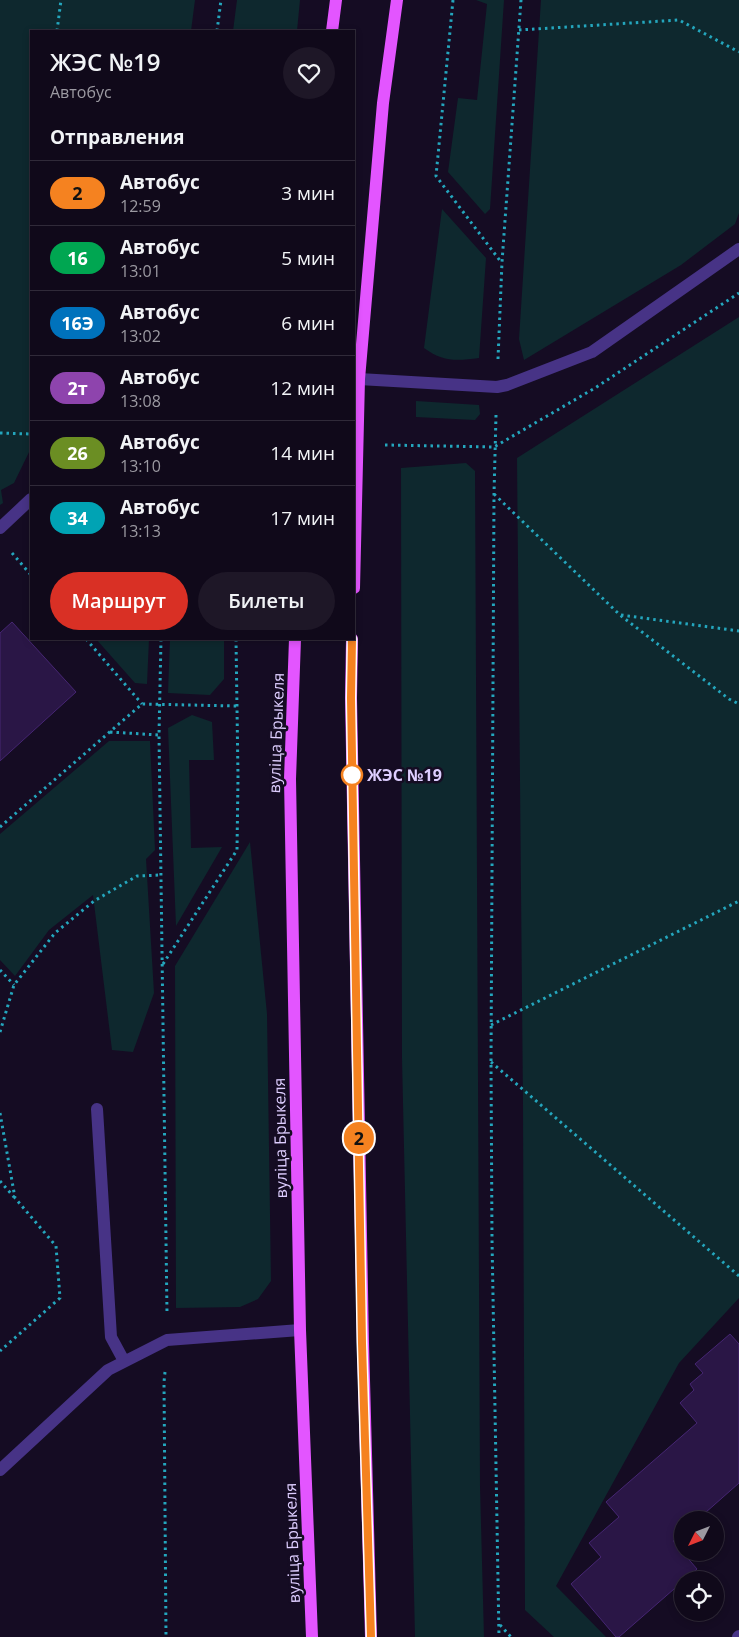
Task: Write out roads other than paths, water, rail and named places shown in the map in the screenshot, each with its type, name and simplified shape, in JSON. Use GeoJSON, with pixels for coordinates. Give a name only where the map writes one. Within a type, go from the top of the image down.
{"type":"FeatureCollection","features":[{"type":"Feature","properties":{"kind":"main road"},"geometry":{"type":"LineString","coordinates":[[332,30],[336,0]]}},
{"type":"Feature","properties":{"kind":"main road"},"geometry":{"type":"LineString","coordinates":[[355,546],[359,379],[383,103],[397,0]]}},
{"type":"Feature","properties":{"kind":"main road","name":"вуліца Брыкеля"},"geometry":{"type":"LineString","coordinates":[[295,640],[290,780],[300,1330],[312,1637]]}},
{"type":"Feature","properties":{"kind":"main road"},"geometry":{"type":"LineString","coordinates":[[352,640],[351,698],[362,1343],[371,1637]]}},
{"type":"Feature","properties":{"kind":"lane"},"geometry":{"type":"LineString","coordinates":[[359,379],[497,387],[507,385],[592,352],[739,249]]}},
{"type":"Feature","properties":{"kind":"lane"},"geometry":{"type":"LineString","coordinates":[[0,528],[30,500]]}},
{"type":"Feature","properties":{"kind":"lane"},"geometry":{"type":"LineString","coordinates":[[96,1109],[110,1337],[124,1361]]}},
{"type":"Feature","properties":{"kind":"lane"},"geometry":{"type":"LineString","coordinates":[[0,1470],[108,1370],[166,1340],[300,1330]]}},
{"type":"Feature","properties":{"kind":"place","name":"ЖЭС №19"},"geometry":{"type":"Point","coordinates":[352,775]}}]}
